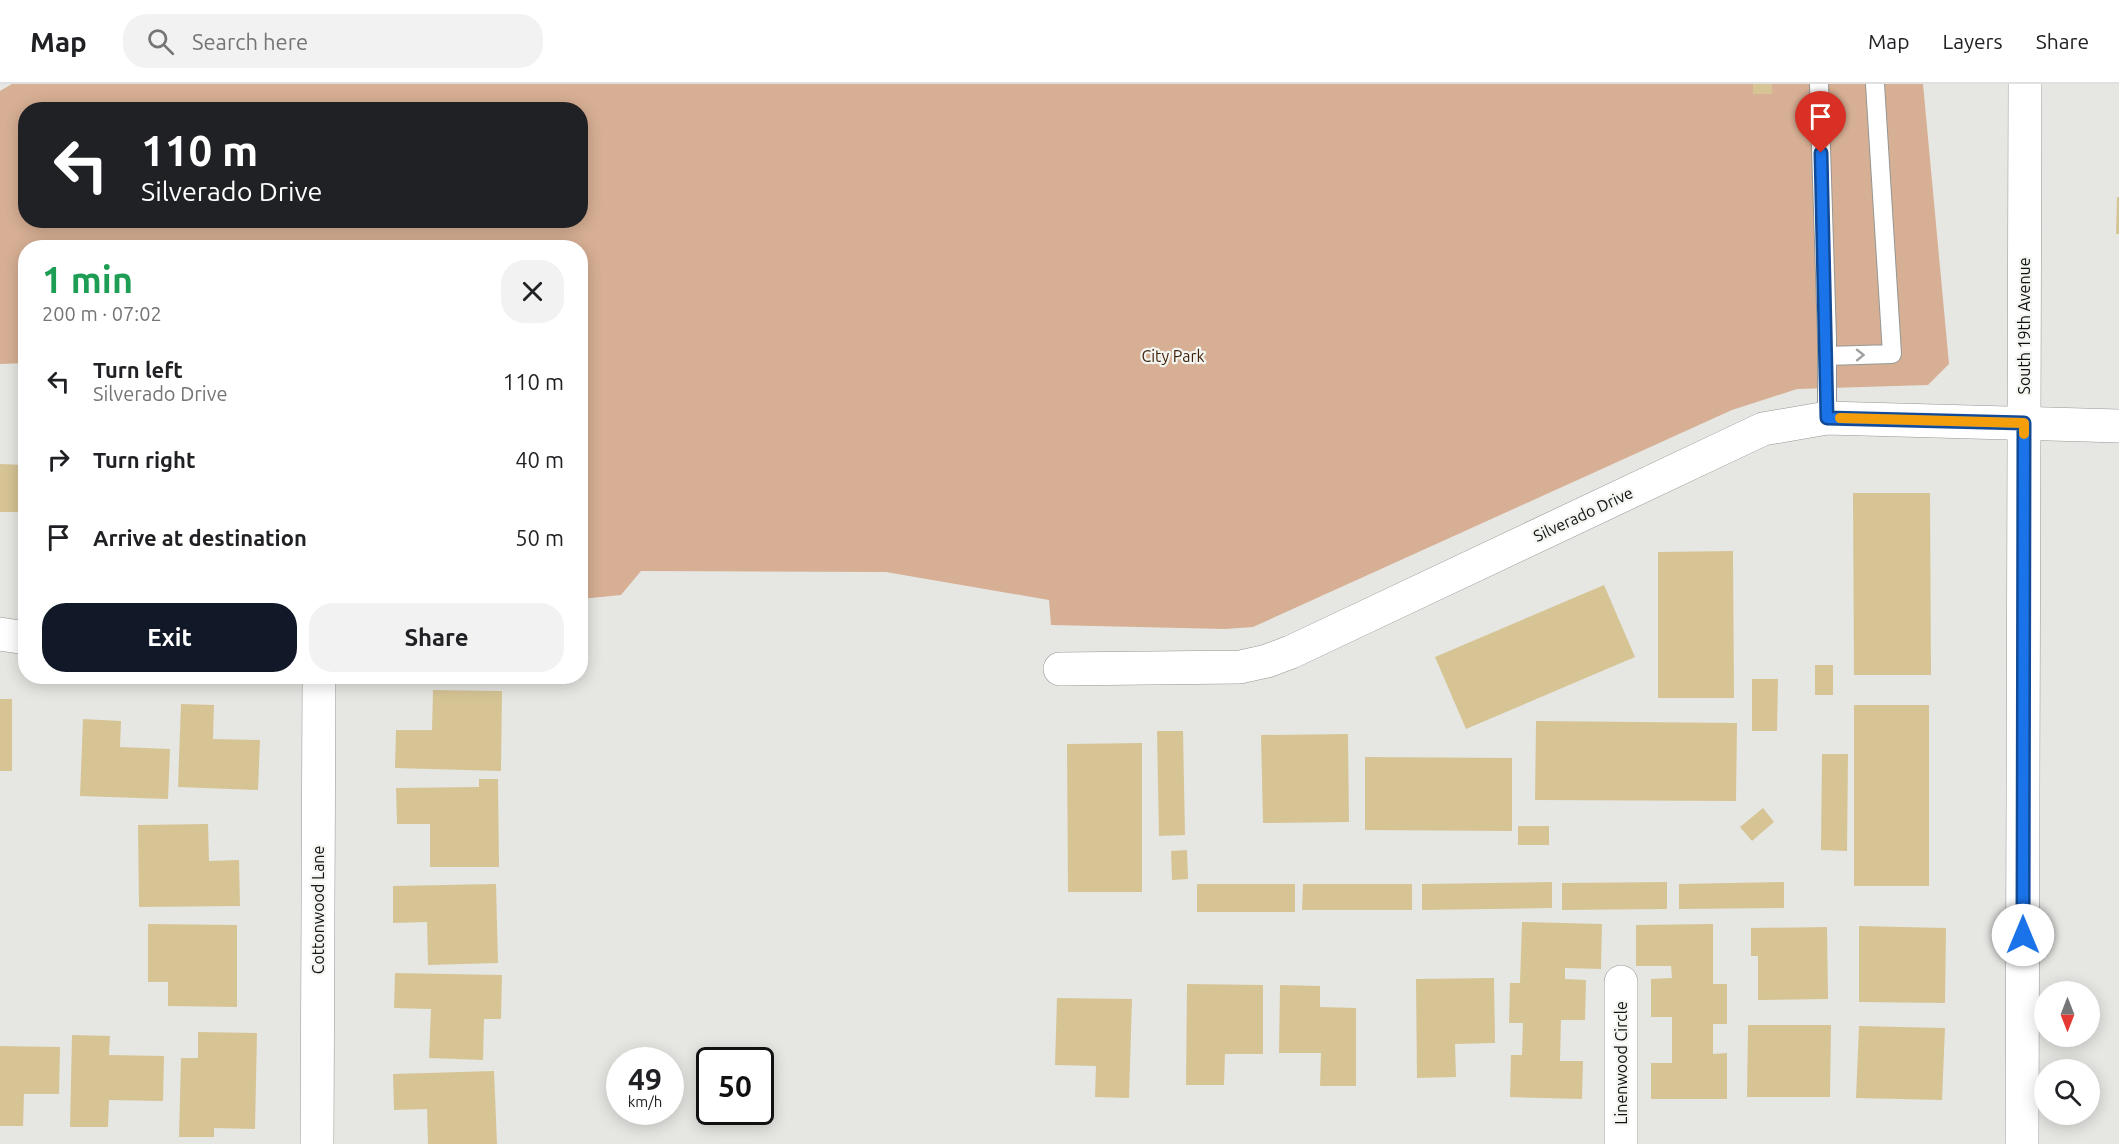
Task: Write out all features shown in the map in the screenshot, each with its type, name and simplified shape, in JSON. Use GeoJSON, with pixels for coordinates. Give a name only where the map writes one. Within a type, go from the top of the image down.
{"type":"FeatureCollection","features":[{"type":"Feature","properties":{"kind":"street","name":"South 19th Avenue"},"geometry":{"type":"LineString","coordinates":[[2022,1144],[2025,84]]}},
{"type":"Feature","properties":{"kind":"street","name":"Silverado Drive"},"geometry":{"type":"LineString","coordinates":[[1060,669],[1240,667],[1267,661],[1291,652],[1763,429],[1827,418],[2119,426]]}},
{"type":"Feature","properties":{"kind":"street"},"geometry":{"type":"LineString","coordinates":[[0,634],[18,637]]}},
{"type":"Feature","properties":{"kind":"street","name":"Cottonwood Lane"},"geometry":{"type":"LineString","coordinates":[[317,1144],[319,684]]}},
{"type":"Feature","properties":{"kind":"street","name":"Linenwood Circle"},"geometry":{"type":"LineString","coordinates":[[1621,982],[1621,1144]]}},
{"type":"Feature","properties":{"kind":"lane"},"geometry":{"type":"LineString","coordinates":[[1819,84],[1827,418]]}},
{"type":"Feature","properties":{"kind":"lane"},"geometry":{"type":"LineString","coordinates":[[1827,356],[1892,354],[1875,84]]}},
{"type":"Feature","properties":{"kind":"green space","name":"City Park"},"geometry":{"type":"Polygon","coordinates":[[[12,84],[1923,84],[1949,364],[1928,385],[1797,389],[1732,410],[1253,627],[1225,629],[1051,625],[1049,600],[886,572],[641,571],[621,595],[588,598],[588,240],[18,240],[18,363],[0,364],[0,91],[12,84]]]}},
{"type":"Feature","properties":{"kind":"building"},"geometry":{"type":"Polygon","coordinates":[[[1753,84],[1772,84],[1772,94],[1753,94],[1753,84]]]}},
{"type":"Feature","properties":{"kind":"building"},"geometry":{"type":"Polygon","coordinates":[[[2117,197],[2119,197],[2119,234],[2116,234],[2117,197]]]}},
{"type":"Feature","properties":{"kind":"building"},"geometry":{"type":"Polygon","coordinates":[[[0,464],[18,465],[18,512],[0,512],[0,464]]]}},
{"type":"Feature","properties":{"kind":"building"},"geometry":{"type":"Polygon","coordinates":[[[1853,493],[1930,493],[1931,675],[1854,675],[1853,493]]]}},
{"type":"Feature","properties":{"kind":"building"},"geometry":{"type":"Polygon","coordinates":[[[1733,551],[1734,698],[1658,698],[1658,552],[1733,551]]]}},
{"type":"Feature","properties":{"kind":"building"},"geometry":{"type":"Polygon","coordinates":[[[1604,585],[1635,657],[1466,729],[1435,657],[1604,585]]]}},
{"type":"Feature","properties":{"kind":"building"},"geometry":{"type":"Polygon","coordinates":[[[1815,665],[1833,665],[1833,695],[1815,695],[1815,665]]]}},
{"type":"Feature","properties":{"kind":"building"},"geometry":{"type":"Polygon","coordinates":[[[1752,679],[1778,679],[1777,731],[1752,731],[1752,679]]]}},
{"type":"Feature","properties":{"kind":"building"},"geometry":{"type":"Polygon","coordinates":[[[433,690],[502,691],[501,771],[395,768],[396,730],[432,730],[433,690]]]}},
{"type":"Feature","properties":{"kind":"building"},"geometry":{"type":"Polygon","coordinates":[[[0,699],[12,699],[12,771],[0,771],[0,699]]]}},
{"type":"Feature","properties":{"kind":"building"},"geometry":{"type":"Polygon","coordinates":[[[181,704],[214,705],[213,739],[260,740],[258,790],[178,787],[181,704]]]}},
{"type":"Feature","properties":{"kind":"building"},"geometry":{"type":"Polygon","coordinates":[[[1854,705],[1929,705],[1929,886],[1854,886],[1854,705]]]}},
{"type":"Feature","properties":{"kind":"building"},"geometry":{"type":"Polygon","coordinates":[[[83,719],[121,721],[120,747],[170,749],[168,799],[80,796],[83,719]]]}},
{"type":"Feature","properties":{"kind":"building"},"geometry":{"type":"Polygon","coordinates":[[[1536,721],[1737,723],[1736,801],[1535,800],[1536,721]]]}},
{"type":"Feature","properties":{"kind":"building"},"geometry":{"type":"Polygon","coordinates":[[[1157,731],[1183,731],[1185,835],[1159,836],[1157,731]]]}},
{"type":"Feature","properties":{"kind":"building"},"geometry":{"type":"Polygon","coordinates":[[[1348,734],[1349,822],[1263,823],[1261,735],[1348,734]]]}},
{"type":"Feature","properties":{"kind":"building"},"geometry":{"type":"Polygon","coordinates":[[[1142,743],[1142,892],[1068,892],[1067,744],[1142,743]]]}},
{"type":"Feature","properties":{"kind":"building"},"geometry":{"type":"Polygon","coordinates":[[[1822,754],[1848,754],[1847,851],[1821,850],[1822,754]]]}},
{"type":"Feature","properties":{"kind":"building"},"geometry":{"type":"Polygon","coordinates":[[[1365,757],[1512,758],[1512,831],[1365,830],[1365,757]]]}},
{"type":"Feature","properties":{"kind":"building"},"geometry":{"type":"Polygon","coordinates":[[[479,779],[498,779],[499,867],[430,867],[430,824],[397,824],[396,788],[479,787],[479,779]]]}},
{"type":"Feature","properties":{"kind":"building"},"geometry":{"type":"Polygon","coordinates":[[[1763,808],[1774,822],[1752,841],[1740,827],[1763,808]]]}},
{"type":"Feature","properties":{"kind":"building"},"geometry":{"type":"Polygon","coordinates":[[[208,824],[209,861],[239,860],[240,906],[139,907],[138,825],[208,824]]]}},
{"type":"Feature","properties":{"kind":"building"},"geometry":{"type":"Polygon","coordinates":[[[1518,826],[1549,826],[1549,845],[1518,845],[1518,826]]]}},
{"type":"Feature","properties":{"kind":"building"},"geometry":{"type":"Polygon","coordinates":[[[1187,850],[1188,879],[1172,880],[1171,851],[1187,850]]]}},
{"type":"Feature","properties":{"kind":"building"},"geometry":{"type":"Polygon","coordinates":[[[1552,882],[1552,908],[1422,910],[1422,884],[1552,882]]]}},
{"type":"Feature","properties":{"kind":"building"},"geometry":{"type":"Polygon","coordinates":[[[1667,882],[1667,909],[1562,910],[1562,883],[1667,882]]]}},
{"type":"Feature","properties":{"kind":"building"},"geometry":{"type":"Polygon","coordinates":[[[1784,882],[1784,908],[1679,909],[1679,884],[1784,882]]]}},
{"type":"Feature","properties":{"kind":"building"},"geometry":{"type":"Polygon","coordinates":[[[496,884],[498,963],[428,965],[427,922],[393,923],[393,886],[496,884]]]}},
{"type":"Feature","properties":{"kind":"building"},"geometry":{"type":"Polygon","coordinates":[[[1197,884],[1295,884],[1295,912],[1197,912],[1197,884]]]}},
{"type":"Feature","properties":{"kind":"building"},"geometry":{"type":"Polygon","coordinates":[[[1303,884],[1412,884],[1412,910],[1302,910],[1303,884]]]}},
{"type":"Feature","properties":{"kind":"building"},"geometry":{"type":"Polygon","coordinates":[[[1522,922],[1602,924],[1601,969],[1565,968],[1565,979],[1586,980],[1585,1020],[1561,1020],[1560,1061],[1583,1061],[1582,1099],[1510,1097],[1511,1055],[1522,1055],[1523,1023],[1509,1023],[1510,983],[1520,983],[1522,922]]]}},
{"type":"Feature","properties":{"kind":"building"},"geometry":{"type":"Polygon","coordinates":[[[148,924],[237,925],[237,1007],[168,1006],[168,982],[148,982],[148,924]]]}},
{"type":"Feature","properties":{"kind":"building"},"geometry":{"type":"Polygon","coordinates":[[[1713,924],[1713,984],[1727,984],[1727,1024],[1713,1024],[1713,1054],[1727,1053],[1727,1099],[1651,1099],[1651,1063],[1672,1063],[1672,1017],[1651,1017],[1651,979],[1672,978],[1671,966],[1636,966],[1636,925],[1713,924]]]}},
{"type":"Feature","properties":{"kind":"building"},"geometry":{"type":"Polygon","coordinates":[[[1859,926],[1946,928],[1945,1003],[1859,1002],[1859,926]]]}},
{"type":"Feature","properties":{"kind":"building"},"geometry":{"type":"Polygon","coordinates":[[[1827,927],[1828,999],[1758,1000],[1758,956],[1751,956],[1751,928],[1827,927]]]}},
{"type":"Feature","properties":{"kind":"building"},"geometry":{"type":"Polygon","coordinates":[[[395,973],[502,975],[501,1019],[484,1019],[483,1060],[429,1058],[431,1009],[394,1008],[395,973]]]}},
{"type":"Feature","properties":{"kind":"building"},"geometry":{"type":"Polygon","coordinates":[[[1494,978],[1495,1043],[1455,1044],[1456,1077],[1417,1078],[1416,979],[1494,978]]]}},
{"type":"Feature","properties":{"kind":"building"},"geometry":{"type":"Polygon","coordinates":[[[1187,984],[1263,985],[1263,1054],[1225,1054],[1224,1085],[1186,1085],[1187,984]]]}},
{"type":"Feature","properties":{"kind":"building"},"geometry":{"type":"Polygon","coordinates":[[[1280,985],[1320,986],[1320,1007],[1356,1008],[1356,1086],[1320,1086],[1321,1053],[1279,1053],[1280,985]]]}},
{"type":"Feature","properties":{"kind":"building"},"geometry":{"type":"Polygon","coordinates":[[[1057,998],[1132,999],[1129,1098],[1095,1097],[1096,1066],[1055,1065],[1057,998]]]}},
{"type":"Feature","properties":{"kind":"building"},"geometry":{"type":"Polygon","coordinates":[[[1748,1025],[1831,1025],[1830,1097],[1747,1097],[1748,1025]]]}},
{"type":"Feature","properties":{"kind":"building"},"geometry":{"type":"Polygon","coordinates":[[[1859,1026],[1945,1028],[1942,1100],[1856,1098],[1859,1026]]]}},
{"type":"Feature","properties":{"kind":"building"},"geometry":{"type":"Polygon","coordinates":[[[198,1032],[257,1033],[255,1129],[214,1128],[214,1137],[179,1137],[181,1058],[198,1058],[198,1032]]]}},
{"type":"Feature","properties":{"kind":"building"},"geometry":{"type":"Polygon","coordinates":[[[72,1035],[110,1036],[109,1055],[164,1056],[163,1101],[109,1100],[108,1127],[70,1127],[72,1035]]]}},
{"type":"Feature","properties":{"kind":"building"},"geometry":{"type":"Polygon","coordinates":[[[0,1046],[60,1047],[59,1094],[24,1094],[23,1126],[0,1126],[0,1046]]]}},
{"type":"Feature","properties":{"kind":"building"},"geometry":{"type":"Polygon","coordinates":[[[494,1071],[497,1144],[428,1144],[427,1109],[394,1110],[393,1074],[494,1071]]]}},
{"type":"Feature","properties":{"kind":"slow traffic"},"geometry":{"type":"LineString","coordinates":[[1840,418],[2024,423],[2024,434]]}},
{"type":"Feature","properties":{"kind":"route"},"geometry":{"type":"LineString","coordinates":[[1821,153],[1827,338],[1827,418],[2024,423],[2023,935]]}}]}
